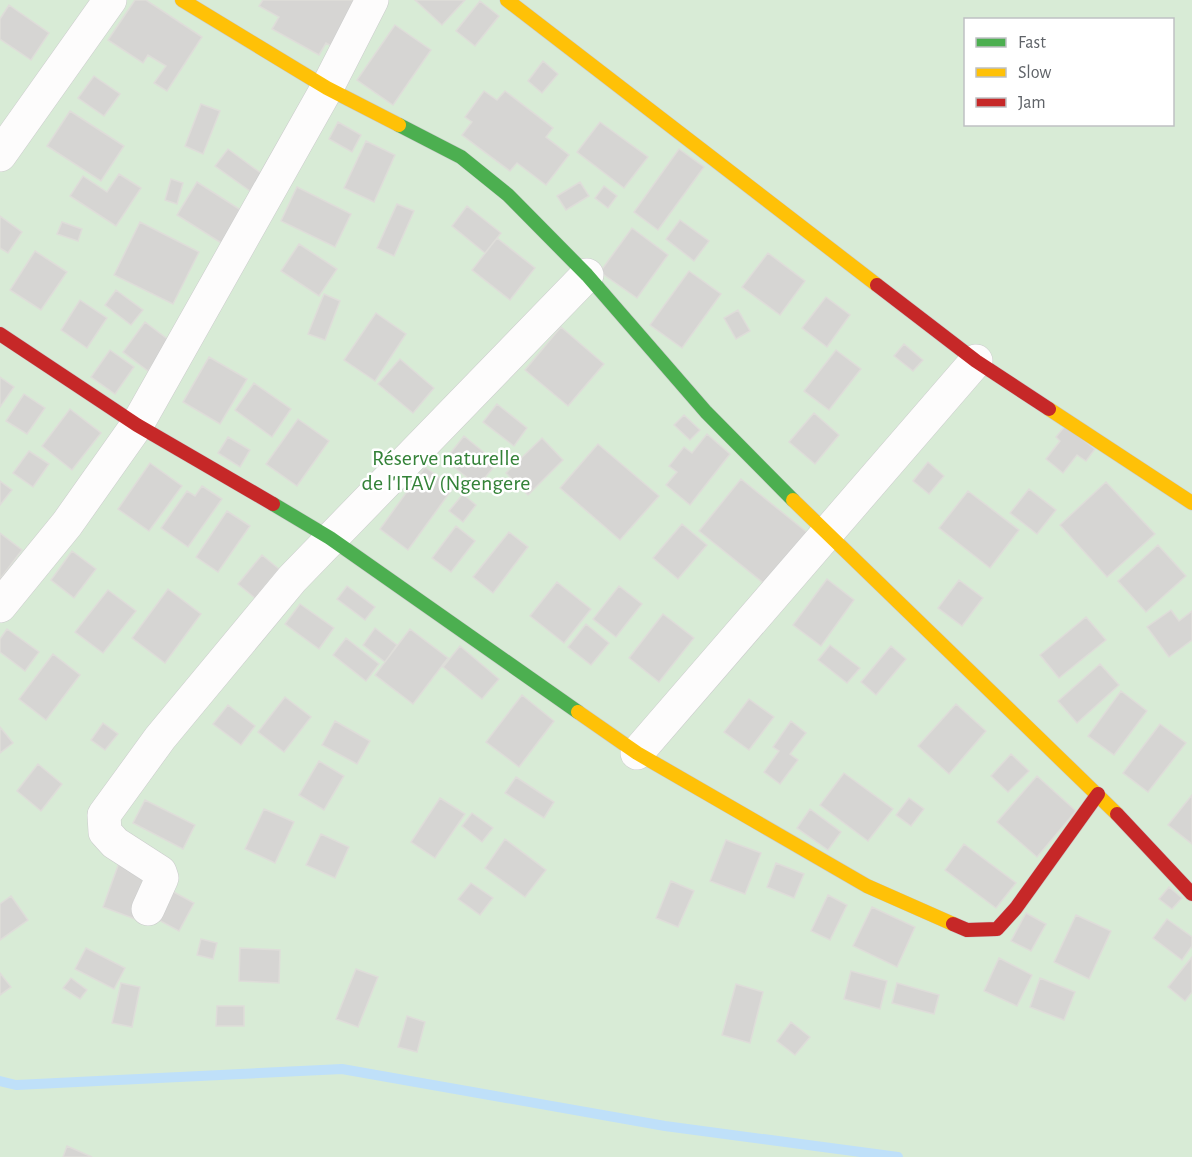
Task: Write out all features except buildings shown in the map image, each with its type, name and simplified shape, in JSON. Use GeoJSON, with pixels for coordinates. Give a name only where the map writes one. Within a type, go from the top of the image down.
{"type":"FeatureCollection","features":[{"type":"Feature","properties":{"kind":"street"},"geometry":{"type":"LineString","coordinates":[[0,155],[110,0]]}},
{"type":"Feature","properties":{"kind":"street"},"geometry":{"type":"LineString","coordinates":[[182,0],[327,88],[461,157],[508,195],[587,275],[706,412],[828,535],[1098,794],[1192,894]]}},
{"type":"Feature","properties":{"kind":"street"},"geometry":{"type":"LineString","coordinates":[[0,606],[67,524],[137,425],[327,88],[372,0]]}},
{"type":"Feature","properties":{"kind":"street"},"geometry":{"type":"LineString","coordinates":[[507,0],[976,361],[1192,503]]}},
{"type":"Feature","properties":{"kind":"street"},"geometry":{"type":"LineString","coordinates":[[148,909],[162,878],[160,872],[115,843],[105,832],[104,814],[160,738],[292,579],[587,275]]}},
{"type":"Feature","properties":{"kind":"street"},"geometry":{"type":"LineString","coordinates":[[0,334],[137,425],[330,538],[637,753],[867,886],[967,930],[997,929],[1016,908],[1098,794]]}},
{"type":"Feature","properties":{"kind":"street"},"geometry":{"type":"LineString","coordinates":[[637,753],[828,535],[976,361]]}},
{"type":"Feature","properties":{"kind":"green space","name":"Réserve naturelle de l'ITAV (Ngengere"},"geometry":{"type":"Polygon","coordinates":[[[0,0],[1192,0],[1192,1157],[0,1157],[0,0]]]}},
{"type":"Feature","properties":{"kind":"waterway"},"geometry":{"type":"LineString","coordinates":[[0,1081],[16,1085],[342,1069],[665,1126],[898,1157]]}},
{"type":"Feature","properties":{"kind":"traffic: fast"},"geometry":{"type":"LineString","coordinates":[[399,125],[461,157],[508,195],[587,275],[706,412],[793,500]]}},
{"type":"Feature","properties":{"kind":"traffic: fast"},"geometry":{"type":"LineString","coordinates":[[273,504],[330,538],[578,712]]}},
{"type":"Feature","properties":{"kind":"traffic: slow"},"geometry":{"type":"LineString","coordinates":[[182,0],[327,88],[399,125]]}},
{"type":"Feature","properties":{"kind":"traffic: slow"},"geometry":{"type":"LineString","coordinates":[[507,0],[877,285]]}},
{"type":"Feature","properties":{"kind":"traffic: slow"},"geometry":{"type":"LineString","coordinates":[[1049,409],[1192,503]]}},
{"type":"Feature","properties":{"kind":"traffic: slow"},"geometry":{"type":"LineString","coordinates":[[793,500],[1117,814]]}},
{"type":"Feature","properties":{"kind":"traffic: slow"},"geometry":{"type":"LineString","coordinates":[[578,712],[637,753],[867,886],[953,924]]}},
{"type":"Feature","properties":{"kind":"traffic: jam"},"geometry":{"type":"LineString","coordinates":[[877,285],[976,361],[1049,409]]}},
{"type":"Feature","properties":{"kind":"traffic: jam"},"geometry":{"type":"LineString","coordinates":[[0,334],[137,425],[273,504]]}},
{"type":"Feature","properties":{"kind":"traffic: jam"},"geometry":{"type":"LineString","coordinates":[[953,924],[967,930],[997,929],[1016,908],[1098,794]]}},
{"type":"Feature","properties":{"kind":"traffic: jam"},"geometry":{"type":"LineString","coordinates":[[1117,814],[1192,894]]}}]}
